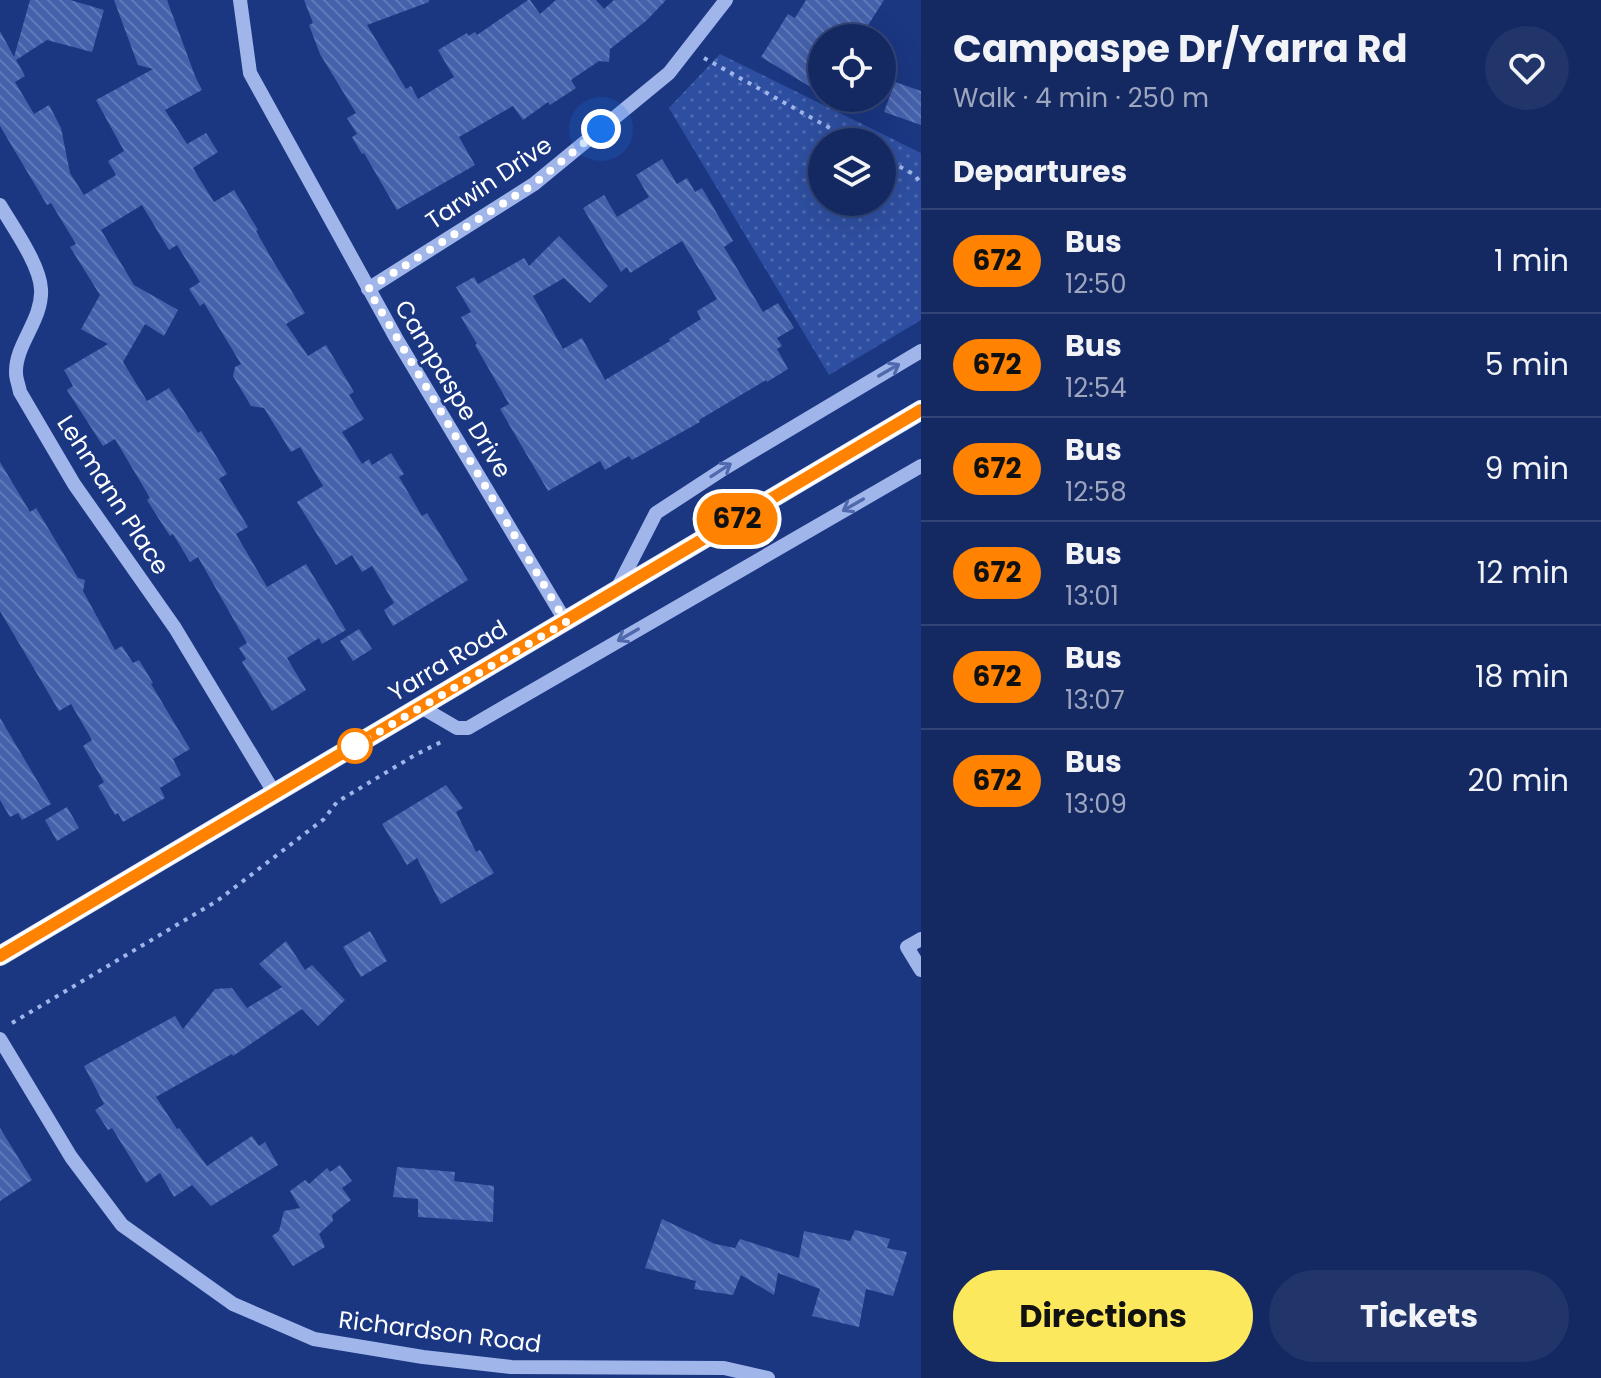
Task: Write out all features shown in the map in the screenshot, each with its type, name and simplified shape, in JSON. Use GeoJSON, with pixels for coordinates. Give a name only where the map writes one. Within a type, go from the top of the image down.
{"type":"FeatureCollection","features":[{"type":"Feature","properties":{"kind":"main road","name":"Yarra Road"},"geometry":{"type":"LineString","coordinates":[[0,956],[921,410]]}},
{"type":"Feature","properties":{"kind":"street","name":"Campaspe Drive"},"geometry":{"type":"LineString","coordinates":[[240,0],[250,73],[368,289],[566,622]]}},
{"type":"Feature","properties":{"kind":"street","name":"Tarwin Drive"},"geometry":{"type":"LineString","coordinates":[[368,289],[534,184],[669,73],[726,0]]}},
{"type":"Feature","properties":{"kind":"street","name":"Lehmann Place"},"geometry":{"type":"LineString","coordinates":[[0,205],[39,274],[42,292],[37,314],[18,359],[16,375],[20,392],[74,484],[175,628],[275,794]]}},
{"type":"Feature","properties":{"kind":"street"},"geometry":{"type":"LineString","coordinates":[[616,591],[656,513],[725,468],[921,351]]}},
{"type":"Feature","properties":{"kind":"street"},"geometry":{"type":"LineString","coordinates":[[421,707],[457,728],[468,728],[921,466]]}},
{"type":"Feature","properties":{"kind":"street"},"geometry":{"type":"LineString","coordinates":[[921,939],[907,947],[921,970]]}},
{"type":"Feature","properties":{"kind":"street","name":"Richardson Road"},"geometry":{"type":"LineString","coordinates":[[0,1039],[71,1157],[122,1225],[233,1304],[314,1339],[423,1357],[511,1367],[724,1368],[768,1378]]}},
{"type":"Feature","properties":{"kind":"path"},"geometry":{"type":"LineString","coordinates":[[688,49],[830,128]]}},
{"type":"Feature","properties":{"kind":"path"},"geometry":{"type":"LineString","coordinates":[[896,165],[915,175],[921,184]]}},
{"type":"Feature","properties":{"kind":"path"},"geometry":{"type":"LineString","coordinates":[[0,1030],[217,901],[324,819],[337,802],[415,755],[468,728]]}},
{"type":"Feature","properties":{"kind":"shaded area"},"geometry":{"type":"Polygon","coordinates":[[[720,54],[808,97],[808,112],[838,112],[870,128],[808,128],[808,216],[896,216],[896,141],[921,153],[921,320],[829,375],[669,108],[720,54]]]}},
{"type":"Feature","properties":{"kind":"building"},"geometry":{"type":"Polygon","coordinates":[[[30,0],[70,0],[104,10],[92,52],[47,40],[16,60],[25,76],[15,82],[34,114],[49,105],[61,128],[70,173],[84,195],[116,175],[108,161],[124,151],[96,100],[153,69],[138,65],[114,0],[167,0],[202,90],[165,110],[187,144],[206,133],[218,152],[193,168],[214,202],[234,190],[305,313],[286,324],[308,356],[326,345],[354,392],[349,395],[364,419],[342,432],[362,464],[369,459],[372,465],[391,453],[404,474],[399,477],[422,516],[427,513],[468,580],[393,626],[384,610],[394,603],[372,566],[362,572],[352,555],[336,565],[297,502],[323,486],[300,447],[291,452],[264,408],[251,406],[233,376],[235,367],[241,364],[204,303],[200,306],[189,289],[200,282],[177,245],[169,250],[142,205],[101,230],[134,285],[178,310],[164,336],[145,324],[123,362],[147,401],[169,388],[198,433],[201,431],[227,474],[219,479],[248,527],[236,534],[267,587],[306,564],[346,630],[322,644],[319,638],[287,658],[306,690],[272,711],[242,662],[246,659],[239,648],[247,643],[198,557],[190,562],[147,500],[150,498],[115,439],[103,446],[67,390],[73,386],[64,370],[108,344],[81,329],[100,295],[70,247],[76,244],[51,203],[47,205],[0,126],[0,31],[14,57],[30,0]]]}},
{"type":"Feature","properties":{"kind":"building"},"geometry":{"type":"Polygon","coordinates":[[[304,0],[429,0],[367,25],[406,89],[411,86],[418,99],[454,77],[438,50],[467,33],[468,36],[475,32],[477,35],[528,0],[540,14],[556,0],[596,0],[604,9],[614,0],[666,0],[646,21],[610,49],[609,62],[599,61],[571,80],[576,88],[550,105],[548,102],[523,120],[513,106],[459,137],[475,165],[397,210],[352,137],[357,134],[347,118],[356,113],[320,54],[304,0]]]}},
{"type":"Feature","properties":{"kind":"building"},"geometry":{"type":"Polygon","coordinates":[[[806,0],[884,0],[869,24],[808,24],[808,86],[761,57],[788,14],[795,18],[806,0]]]}},
{"type":"Feature","properties":{"kind":"building"},"geometry":{"type":"Polygon","coordinates":[[[896,82],[921,91],[921,125],[884,112],[896,112],[896,82]]]}},
{"type":"Feature","properties":{"kind":"building"},"geometry":{"type":"Polygon","coordinates":[[[662,159],[677,184],[687,178],[695,192],[702,188],[733,241],[724,247],[763,312],[778,303],[794,328],[777,338],[782,346],[777,349],[788,369],[632,460],[629,456],[605,470],[600,461],[548,491],[500,409],[509,404],[461,317],[471,312],[456,287],[474,277],[478,284],[524,258],[529,266],[559,236],[608,286],[590,303],[564,278],[533,296],[563,349],[582,338],[605,380],[670,341],[701,319],[697,311],[717,299],[682,241],[630,273],[627,267],[621,272],[583,208],[604,195],[617,217],[649,197],[636,175],[662,159]]]}},
{"type":"Feature","properties":{"kind":"building"},"geometry":{"type":"Polygon","coordinates":[[[0,462],[30,512],[36,508],[78,578],[85,580],[83,591],[115,650],[122,646],[133,663],[139,660],[190,749],[173,759],[181,775],[160,788],[165,798],[123,822],[118,813],[115,815],[98,786],[104,782],[83,746],[92,740],[71,704],[59,711],[0,611],[0,462]]]}},
{"type":"Feature","properties":{"kind":"building"},"geometry":{"type":"Polygon","coordinates":[[[359,629],[372,649],[353,661],[340,641],[359,629]]]}},
{"type":"Feature","properties":{"kind":"building"},"geometry":{"type":"Polygon","coordinates":[[[0,718],[51,804],[22,820],[18,813],[10,817],[0,800],[0,718]]]}},
{"type":"Feature","properties":{"kind":"building"},"geometry":{"type":"Polygon","coordinates":[[[446,785],[463,808],[456,812],[476,852],[480,850],[494,873],[441,904],[417,858],[407,865],[382,824],[446,785]]]}},
{"type":"Feature","properties":{"kind":"building"},"geometry":{"type":"Polygon","coordinates":[[[67,807],[79,828],[57,841],[45,820],[67,807]]]}},
{"type":"Feature","properties":{"kind":"building"},"geometry":{"type":"Polygon","coordinates":[[[370,931],[387,961],[361,977],[343,947],[370,931]]]}},
{"type":"Feature","properties":{"kind":"building"},"geometry":{"type":"Polygon","coordinates":[[[286,941],[305,970],[312,965],[345,1000],[318,1026],[302,1009],[233,1056],[156,1097],[207,1166],[252,1136],[259,1146],[265,1142],[278,1165],[211,1206],[192,1185],[174,1197],[160,1173],[146,1183],[112,1128],[108,1130],[95,1110],[104,1104],[84,1066],[175,1016],[183,1029],[215,989],[232,988],[247,1008],[282,987],[259,964],[286,941]]]}},
{"type":"Feature","properties":{"kind":"building"},"geometry":{"type":"Polygon","coordinates":[[[0,1128],[32,1180],[0,1201],[0,1128]]]}},
{"type":"Feature","properties":{"kind":"building"},"geometry":{"type":"Polygon","coordinates":[[[340,1165],[352,1181],[342,1188],[351,1200],[332,1215],[333,1221],[319,1234],[325,1247],[293,1266],[272,1236],[279,1231],[284,1211],[300,1208],[290,1191],[305,1180],[309,1184],[327,1168],[330,1172],[340,1165]]]}},
{"type":"Feature","properties":{"kind":"building"},"geometry":{"type":"Polygon","coordinates":[[[397,1167],[455,1172],[454,1181],[494,1186],[493,1222],[418,1217],[418,1199],[393,1197],[397,1167]]]}},
{"type":"Feature","properties":{"kind":"building"},"geometry":{"type":"Polygon","coordinates":[[[662,1219],[715,1244],[735,1248],[740,1239],[799,1258],[804,1231],[850,1241],[855,1230],[890,1239],[887,1248],[907,1252],[893,1296],[866,1289],[859,1327],[812,1316],[820,1289],[778,1273],[774,1295],[741,1275],[733,1295],[694,1289],[696,1281],[645,1268],[662,1219]]]}},
{"type":"Feature","properties":{"kind":"bus line","name":"672"},"geometry":{"type":"LineString","coordinates":[[0,956],[921,410]]}},
{"type":"Feature","properties":{"kind":"route"},"geometry":{"type":"LineString","coordinates":[[355,746],[566,622],[368,289],[534,184],[601,129]]}}]}
